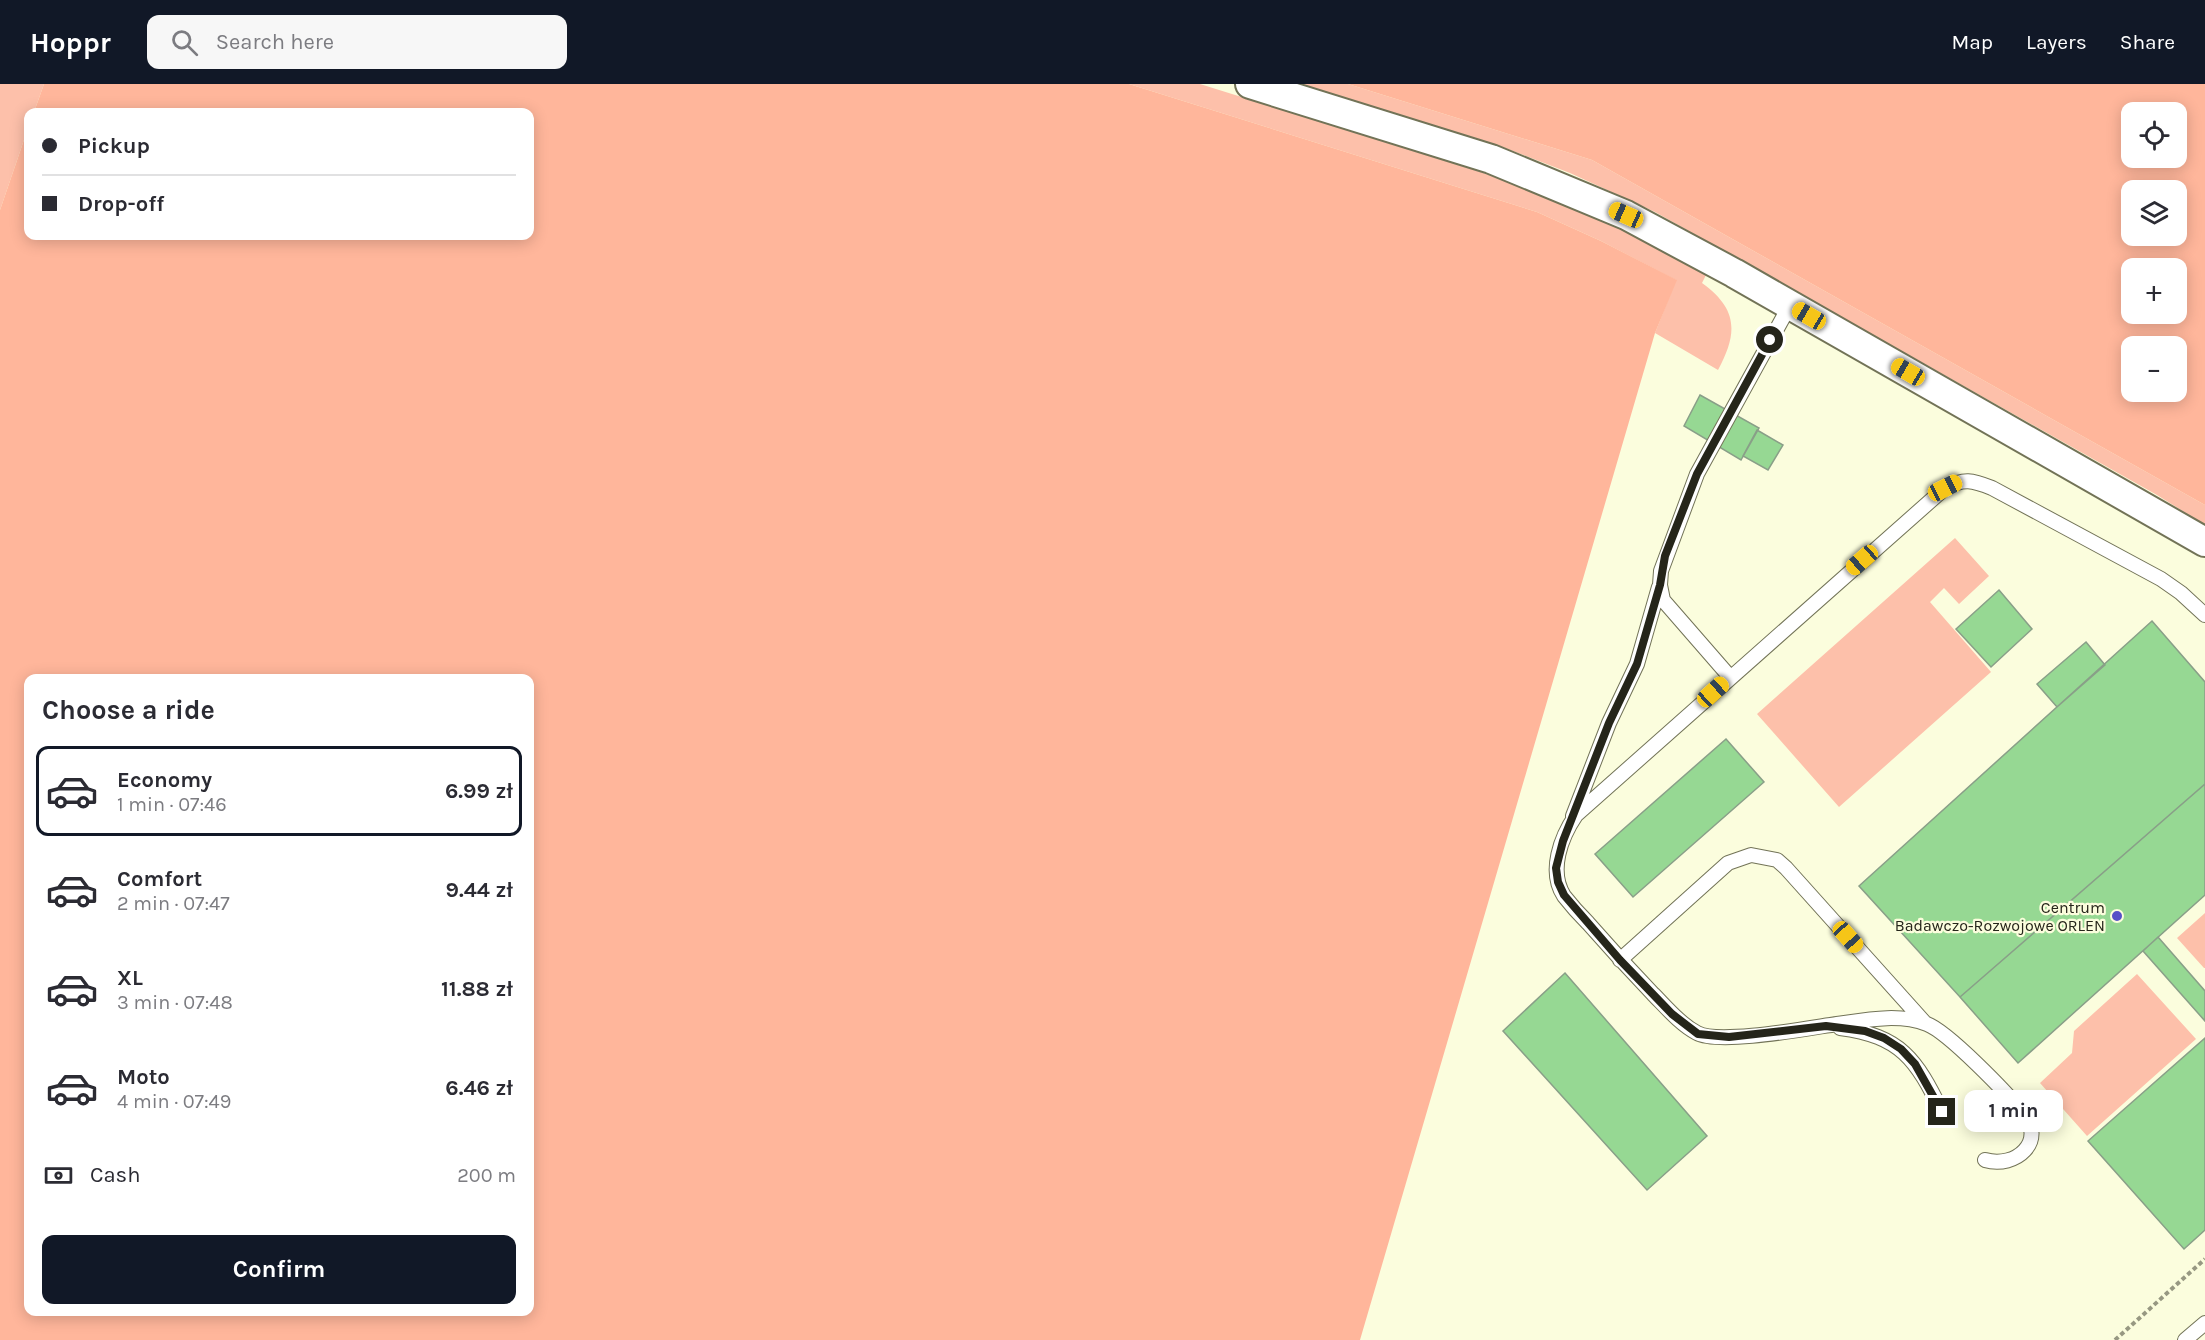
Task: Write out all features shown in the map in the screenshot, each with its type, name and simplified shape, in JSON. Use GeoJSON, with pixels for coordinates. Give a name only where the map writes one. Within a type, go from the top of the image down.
{"type":"FeatureCollection","features":[{"type":"Feature","properties":{"kind":"street"},"geometry":{"type":"LineString","coordinates":[[1250,84],[1491,159],[1626,215],[1790,305],[2205,542]]}},
{"type":"Feature","properties":{"kind":"lane"},"geometry":{"type":"LineString","coordinates":[[1790,305],[1697,474],[1665,556],[1660,585],[1637,664],[1609,723],[1569,826],[1556,868],[1558,882],[1564,895],[1620,960],[1672,1014],[1698,1034],[1729,1037],[1867,1019],[1901,1019],[1925,1023],[1939,1030],[1999,1088],[2032,1124],[2033,1134],[2021,1154],[2010,1161],[1996,1163],[1985,1160]]}},
{"type":"Feature","properties":{"kind":"lane"},"geometry":{"type":"LineString","coordinates":[[1569,826],[1576,815],[1730,677],[1945,488],[1959,481],[1975,481],[1992,488],[2151,574],[2181,593],[2205,615]]}},
{"type":"Feature","properties":{"kind":"lane"},"geometry":{"type":"LineString","coordinates":[[1660,585],[1663,600],[1730,677]]}},
{"type":"Feature","properties":{"kind":"lane"},"geometry":{"type":"LineString","coordinates":[[1620,960],[1728,863],[1751,855],[1764,856],[1777,860],[1786,868],[1925,1023]]}},
{"type":"Feature","properties":{"kind":"lane"},"geometry":{"type":"LineString","coordinates":[[1826,1026],[1865,1031],[1884,1038],[1901,1049],[1915,1064],[1942,1112]]}},
{"type":"Feature","properties":{"kind":"lane"},"geometry":{"type":"LineString","coordinates":[[2186,1340],[2205,1323]]}},
{"type":"Feature","properties":{"kind":"path"},"geometry":{"type":"LineString","coordinates":[[2115,1340],[2205,1259]]}},
{"type":"Feature","properties":{"kind":"shaded area"},"geometry":{"type":"Polygon","coordinates":[[[0,84],[44,84],[35,108],[24,108],[24,140],[0,210],[0,84]]]}},
{"type":"Feature","properties":{"kind":"shaded area"},"geometry":{"type":"Polygon","coordinates":[[[44,84],[1129,84],[1537,212],[1601,241],[1677,280],[1655,333],[1360,1340],[0,1340],[0,210],[24,140],[24,240],[534,240],[534,108],[35,108],[44,84]]]}},
{"type":"Feature","properties":{"kind":"shaded area"},"geometry":{"type":"Polygon","coordinates":[[[1129,84],[1200,84],[1481,172],[1618,227],[1706,275],[1702,283],[1722,302],[1731,322],[1731,333],[1725,357],[1718,370],[1655,333],[1676,280],[1601,241],[1537,212],[1129,84]]]}},
{"type":"Feature","properties":{"kind":"shaded area"},"geometry":{"type":"Polygon","coordinates":[[[1297,84],[1348,84],[1592,160],[2205,505],[2205,525],[2157,495],[1655,212],[1570,173],[1500,146],[1297,84]]]}},
{"type":"Feature","properties":{"kind":"shaded area"},"geometry":{"type":"Polygon","coordinates":[[[1348,84],[2205,84],[2205,505],[1592,160],[1348,84]]]}},
{"type":"Feature","properties":{"kind":"shaded area"},"geometry":{"type":"Polygon","coordinates":[[[1955,538],[1989,576],[1959,604],[1944,588],[1930,602],[1991,672],[1839,807],[1757,714],[1955,538]]]}},
{"type":"Feature","properties":{"kind":"shaded area"},"geometry":{"type":"Polygon","coordinates":[[[2205,913],[2205,968],[2204,968],[2177,938],[2205,913]]]}},
{"type":"Feature","properties":{"kind":"shaded area"},"geometry":{"type":"Polygon","coordinates":[[[2137,974],[2196,1039],[2087,1136],[2040,1083],[2072,1053],[2074,1031],[2137,974]]]}},
{"type":"Feature","properties":{"kind":"building"},"geometry":{"type":"Polygon","coordinates":[[[1700,395],[1759,428],[1741,460],[1684,426],[1700,395]]]}},
{"type":"Feature","properties":{"kind":"building"},"geometry":{"type":"Polygon","coordinates":[[[1757,430],[1783,445],[1768,470],[1743,456],[1757,430]]]}},
{"type":"Feature","properties":{"kind":"building"},"geometry":{"type":"Polygon","coordinates":[[[1999,590],[2032,629],[1991,667],[1956,629],[1999,590]]]}},
{"type":"Feature","properties":{"kind":"building"},"geometry":{"type":"Polygon","coordinates":[[[2152,621],[2205,682],[2205,784],[1960,997],[1859,886],[2152,621]]]}},
{"type":"Feature","properties":{"kind":"building"},"geometry":{"type":"Polygon","coordinates":[[[2086,642],[2105,665],[2057,707],[2037,684],[2086,642]]]}},
{"type":"Feature","properties":{"kind":"building"},"geometry":{"type":"Polygon","coordinates":[[[1726,739],[1764,782],[1633,897],[1595,854],[1726,739]]]}},
{"type":"Feature","properties":{"kind":"building","name":"Centrum Badawczo-Rozwojowe ORLEN"},"geometry":{"type":"Polygon","coordinates":[[[2205,784],[2205,895],[2018,1063],[1960,997],[2205,784]]]}},
{"type":"Feature","properties":{"kind":"building"},"geometry":{"type":"Polygon","coordinates":[[[2158,937],[2205,991],[2205,1021],[2143,951],[2158,937]]]}},
{"type":"Feature","properties":{"kind":"building"},"geometry":{"type":"Polygon","coordinates":[[[1565,973],[1707,1136],[1647,1190],[1503,1031],[1565,973]]]}},
{"type":"Feature","properties":{"kind":"building"},"geometry":{"type":"Polygon","coordinates":[[[2205,1038],[2205,1230],[2184,1249],[2088,1141],[2205,1038]]]}},
{"type":"Feature","properties":{"kind":"place","name":"Centrum Badawczo-Rozwojowe ORLEN"},"geometry":{"type":"Point","coordinates":[2117,916]}},
{"type":"Feature","properties":{"kind":"route"},"geometry":{"type":"LineString","coordinates":[[1770,340],[1697,474],[1665,556],[1660,585],[1637,664],[1609,723],[1563,841],[1556,868],[1558,882],[1564,895],[1620,960],[1672,1014],[1698,1034],[1729,1037],[1826,1026],[1865,1031],[1884,1038],[1901,1049],[1915,1064],[1942,1112]]}}]}
